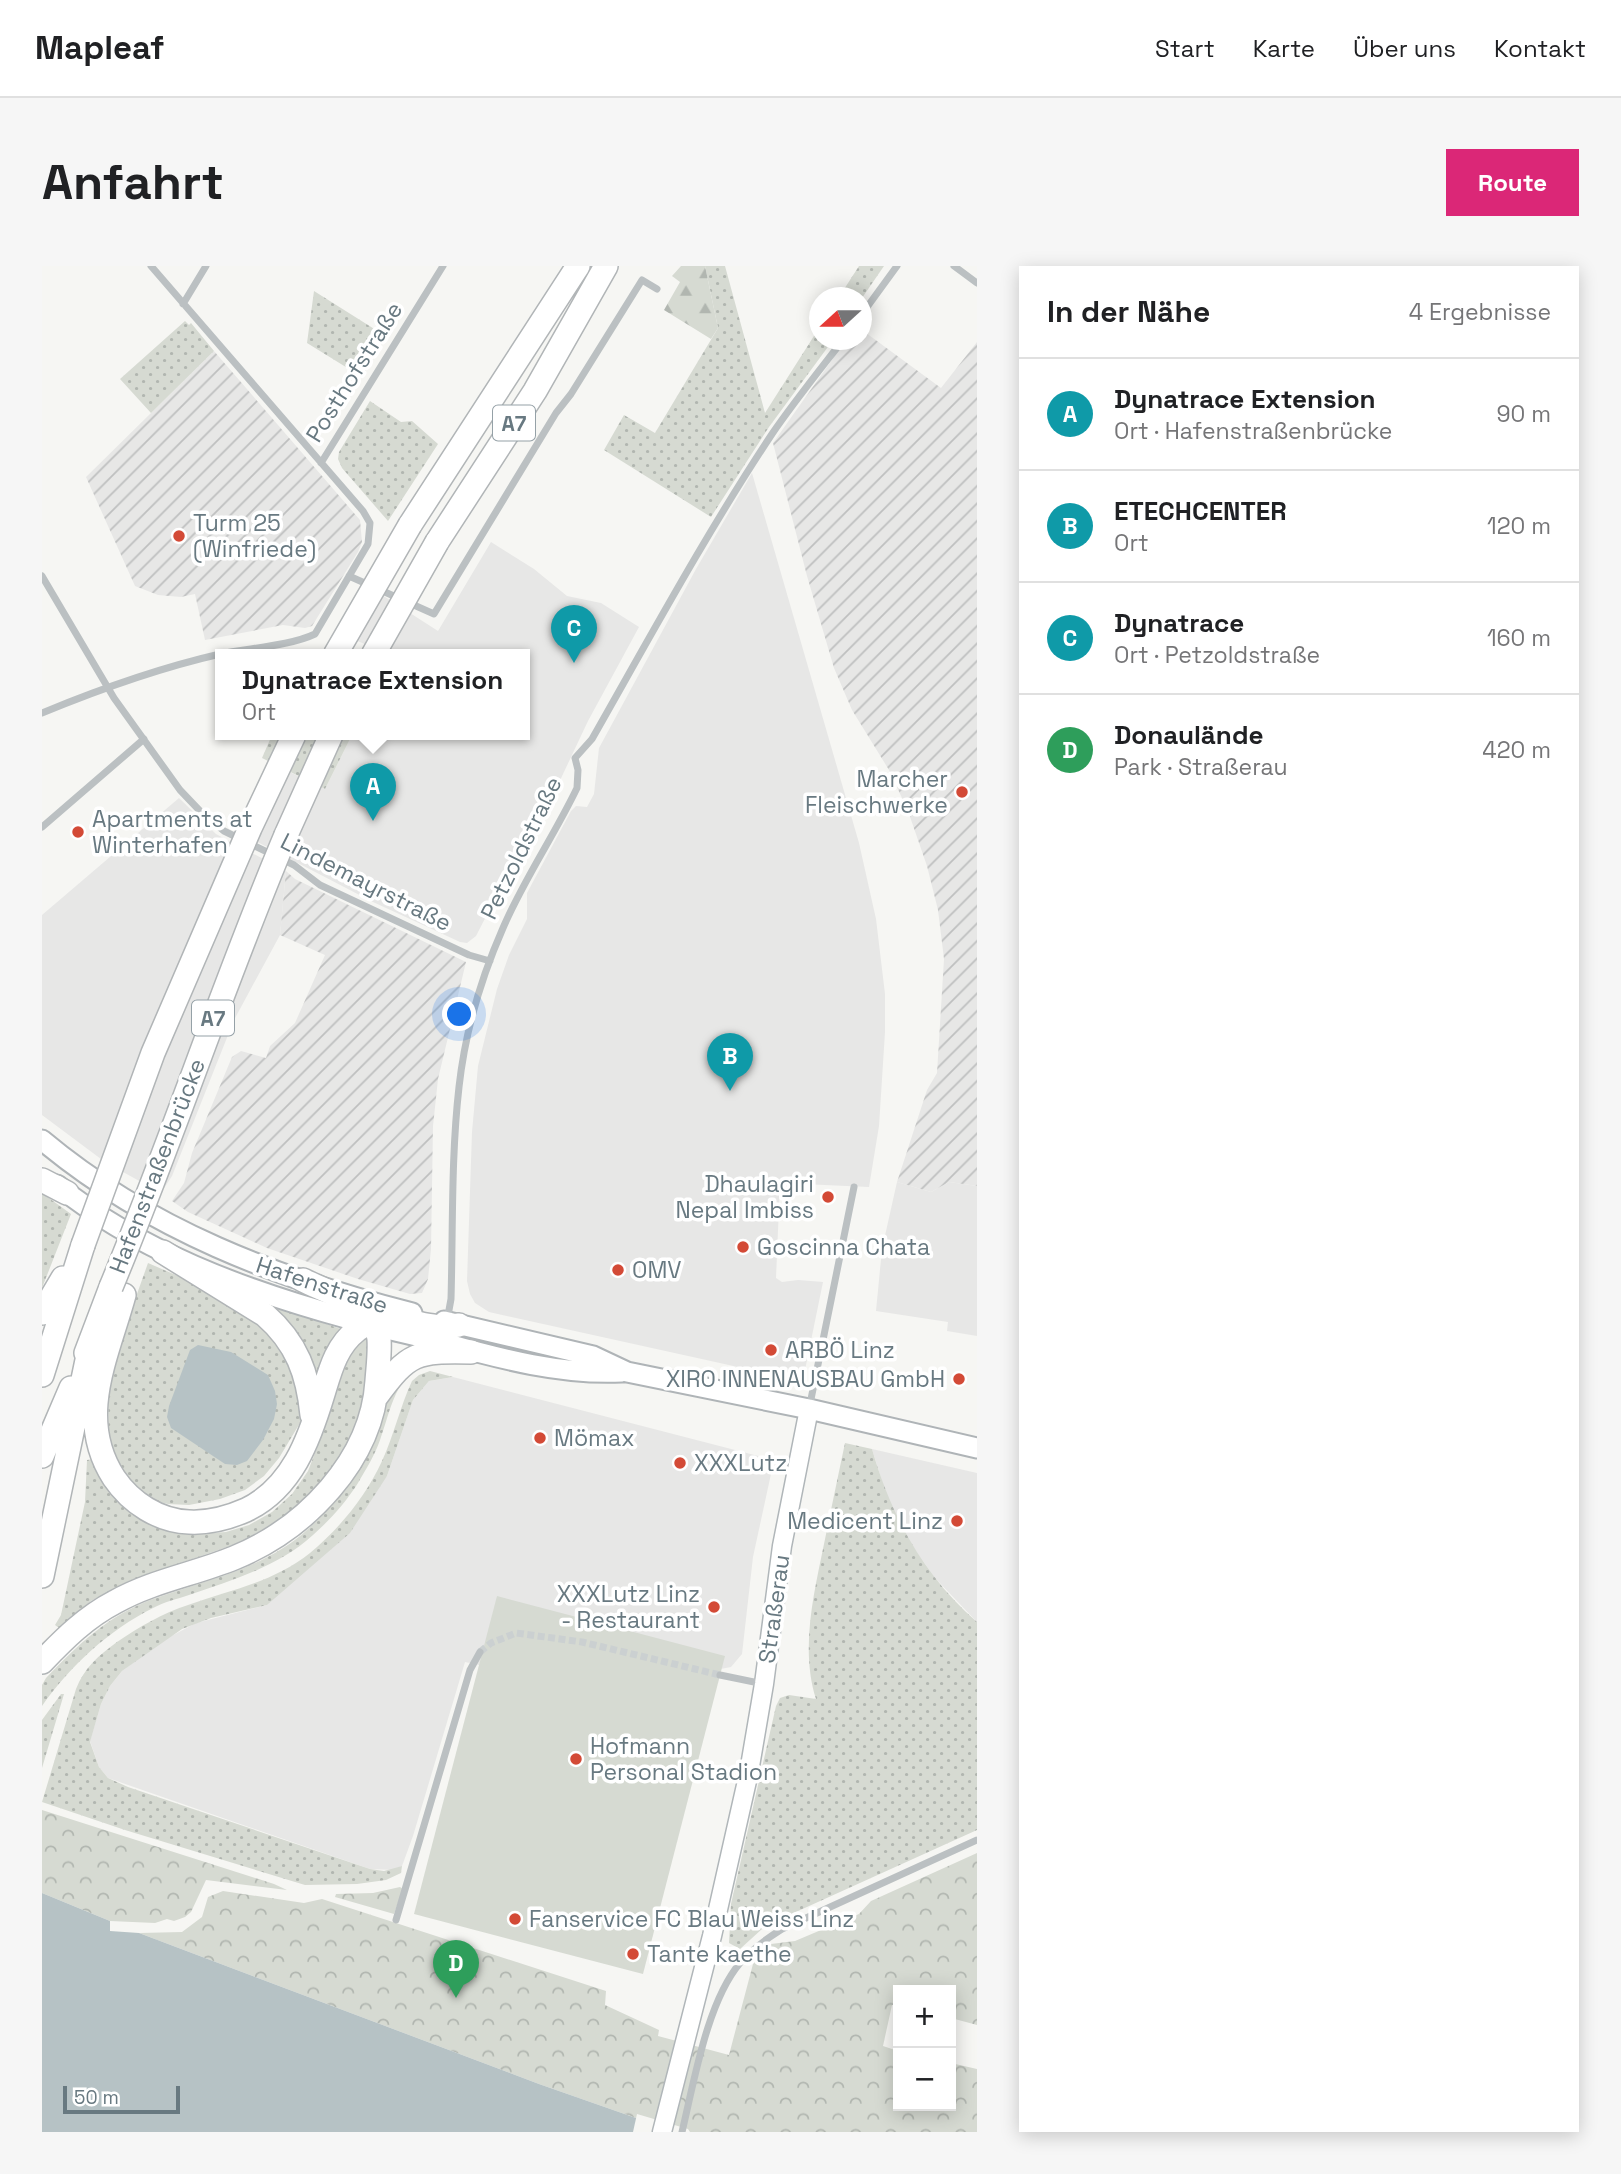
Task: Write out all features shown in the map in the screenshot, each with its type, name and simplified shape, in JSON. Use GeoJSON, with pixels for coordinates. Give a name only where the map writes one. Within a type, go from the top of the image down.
{"type":"FeatureCollection","features":[{"type":"Feature","properties":{"kind":"highway","name":"A7"},"geometry":{"type":"LineString","coordinates":[[338,649],[410,525],[578,266]]}},
{"type":"Feature","properties":{"kind":"highway","name":"A7"},"geometry":{"type":"LineString","coordinates":[[376,649],[437,542],[535,391],[606,266]]}},
{"type":"Feature","properties":{"kind":"highway","name":"Hafenstraßenbrücke"},"geometry":{"type":"LineString","coordinates":[[53,1311],[78,1258],[153,1054],[291,740]]}},
{"type":"Feature","properties":{"kind":"highway","name":"Hafenstraßenbrücke"},"geometry":{"type":"LineString","coordinates":[[118,1291],[145,1204],[192,1073],[261,896],[329,740]]}},
{"type":"Feature","properties":{"kind":"highway"},"geometry":{"type":"LineString","coordinates":[[42,1180],[67,1193]]}},
{"type":"Feature","properties":{"kind":"highway"},"geometry":{"type":"LineString","coordinates":[[163,1252],[265,1315],[278,1327],[302,1363],[307,1378],[312,1422]]}},
{"type":"Feature","properties":{"kind":"highway"},"geometry":{"type":"LineString","coordinates":[[42,1662],[65,1637],[116,1601],[260,1546],[305,1515],[321,1500],[346,1466],[363,1434],[376,1397],[379,1340],[372,1324],[354,1305],[303,1280]]}},
{"type":"Feature","properties":{"kind":"highway","name":"A7"},"geometry":{"type":"LineString","coordinates":[[42,1456],[91,1341],[118,1291]]}},
{"type":"Feature","properties":{"kind":"highway"},"geometry":{"type":"LineString","coordinates":[[118,1291],[96,1393],[94,1424],[101,1453],[121,1488],[144,1506],[167,1519],[193,1523],[224,1518],[248,1509],[272,1493],[284,1480],[305,1445],[336,1355],[352,1335],[388,1317],[435,1327],[453,1323]]}},
{"type":"Feature","properties":{"kind":"highway"},"geometry":{"type":"LineString","coordinates":[[42,1348],[53,1311]]}},
{"type":"Feature","properties":{"kind":"highway"},"geometry":{"type":"LineString","coordinates":[[42,1375],[53,1311]]}},
{"type":"Feature","properties":{"kind":"highway"},"geometry":{"type":"LineString","coordinates":[[42,1576],[91,1341]]}},
{"type":"Feature","properties":{"kind":"highway"},"geometry":{"type":"LineString","coordinates":[[376,1397],[395,1371],[414,1356],[432,1352],[471,1352]]}},
{"type":"Feature","properties":{"kind":"main road","name":"Hafenstraße"},"geometry":{"type":"LineString","coordinates":[[42,1140],[97,1182],[145,1211],[220,1249],[303,1280],[394,1309],[593,1356],[626,1372],[817,1411],[977,1448]]}},
{"type":"Feature","properties":{"kind":"main road","name":"Hafenstraße"},"geometry":{"type":"LineString","coordinates":[[42,1173],[67,1193],[163,1252],[258,1289],[471,1352],[591,1374],[626,1372]]}},
{"type":"Feature","properties":{"kind":"main road","name":"Straßerau"},"geometry":{"type":"LineString","coordinates":[[662,2132],[749,1772],[764,1684],[780,1557],[817,1411]]}},
{"type":"Feature","properties":{"kind":"street"},"geometry":{"type":"LineString","coordinates":[[151,266],[363,511],[370,523],[368,544],[318,630],[310,636],[247,649]]}},
{"type":"Feature","properties":{"kind":"street"},"geometry":{"type":"LineString","coordinates":[[183,304],[206,266]]}},
{"type":"Feature","properties":{"kind":"street","name":"Posthofstraße"},"geometry":{"type":"LineString","coordinates":[[321,463],[443,266]]}},
{"type":"Feature","properties":{"kind":"street"},"geometry":{"type":"LineString","coordinates":[[872,300],[897,266]]}},
{"type":"Feature","properties":{"kind":"street"},"geometry":{"type":"LineString","coordinates":[[954,266],[977,283]]}},
{"type":"Feature","properties":{"kind":"street"},"geometry":{"type":"LineString","coordinates":[[349,576],[434,614],[556,413],[571,394],[642,281],[657,289]]}},
{"type":"Feature","properties":{"kind":"street","name":"Petzoldstraße"},"geometry":{"type":"LineString","coordinates":[[453,1323],[451,1299],[459,1086],[471,1024],[490,961],[522,887],[577,788],[578,770],[575,758],[592,739],[689,569],[753,464],[835,350]]}},
{"type":"Feature","properties":{"kind":"street","name":"Lindemayrstraße"},"geometry":{"type":"LineString","coordinates":[[42,576],[107,687],[144,739],[189,800],[224,831],[294,865],[320,885],[469,956],[490,961]]}},
{"type":"Feature","properties":{"kind":"street"},"geometry":{"type":"LineString","coordinates":[[42,713],[107,687],[215,656]]}},
{"type":"Feature","properties":{"kind":"street"},"geometry":{"type":"LineString","coordinates":[[42,827],[144,739]]}},
{"type":"Feature","properties":{"kind":"street"},"geometry":{"type":"LineString","coordinates":[[817,1411],[854,1186]]}},
{"type":"Feature","properties":{"kind":"street"},"geometry":{"type":"LineString","coordinates":[[396,1920],[470,1670],[480,1652]]}},
{"type":"Feature","properties":{"kind":"street","name":"Straßerau"},"geometry":{"type":"LineString","coordinates":[[720,1675],[764,1684]]}},
{"type":"Feature","properties":{"kind":"street"},"geometry":{"type":"LineString","coordinates":[[682,2132],[718,1997],[738,1965],[757,1945],[782,1929],[977,1840]]}},
{"type":"Feature","properties":{"kind":"shaded area"},"geometry":{"type":"Polygon","coordinates":[[[872,337],[941,388],[977,342],[977,1186],[949,1182],[931,1192],[897,1182],[927,1090],[937,1073],[944,959],[938,910],[927,866],[908,811],[889,770],[852,710],[834,668],[773,443],[839,350],[872,350],[872,337]]]}},
{"type":"Feature","properties":{"kind":"shaded area"},"geometry":{"type":"Polygon","coordinates":[[[214,351],[360,520],[362,542],[358,552],[312,626],[305,628],[283,625],[205,640],[195,594],[181,597],[158,595],[135,586],[86,477],[214,351]]]}},
{"type":"Feature","properties":{"kind":"shaded area"},"geometry":{"type":"Polygon","coordinates":[[[752,473],[859,843],[876,919],[885,994],[879,1126],[869,1187],[780,1183],[776,1278],[782,1282],[823,1282],[805,1370],[792,1379],[489,1312],[475,1303],[467,1281],[472,1132],[478,1066],[497,989],[509,955],[527,919],[527,893],[571,811],[576,806],[587,807],[594,794],[599,748],[696,569],[752,473]]]}},
{"type":"Feature","properties":{"kind":"shaded area"},"geometry":{"type":"Polygon","coordinates":[[[491,542],[534,569],[567,596],[601,603],[639,627],[588,721],[555,791],[534,823],[476,936],[467,943],[373,902],[238,832],[271,763],[325,789],[350,740],[530,740],[530,649],[377,649],[343,635],[368,586],[438,631],[491,542]]]}},
{"type":"Feature","properties":{"kind":"shaded area"},"geometry":{"type":"Polygon","coordinates":[[[179,798],[216,834],[286,871],[280,935],[234,1020],[172,1176],[161,1193],[105,1162],[42,1115],[42,915],[179,798]]]}},
{"type":"Feature","properties":{"kind":"shaded area"},"geometry":{"type":"Polygon","coordinates":[[[286,871],[295,879],[466,962],[438,1079],[433,1126],[431,1249],[428,1279],[422,1293],[410,1294],[358,1279],[267,1248],[188,1212],[172,1201],[184,1183],[192,1153],[232,1057],[241,1051],[266,1058],[270,1046],[295,1023],[325,955],[280,935],[286,871]]]}},
{"type":"Feature","properties":{"kind":"shaded area"},"geometry":{"type":"Polygon","coordinates":[[[897,1182],[931,1192],[949,1182],[977,1186],[977,1336],[947,1331],[948,1322],[876,1311],[882,1249],[897,1182]]]}},
{"type":"Feature","properties":{"kind":"shaded area"},"geometry":{"type":"Polygon","coordinates":[[[198,1345],[231,1352],[268,1375],[275,1391],[277,1404],[274,1419],[263,1440],[247,1461],[237,1465],[225,1464],[171,1428],[167,1417],[190,1350],[198,1345]]]}},
{"type":"Feature","properties":{"kind":"shaded area"},"geometry":{"type":"Polygon","coordinates":[[[453,1377],[774,1460],[753,1557],[742,1654],[731,1667],[705,1672],[483,1654],[479,1665],[465,1662],[413,1836],[402,1866],[393,1870],[370,1869],[108,1778],[99,1767],[90,1741],[101,1704],[122,1671],[162,1641],[196,1623],[267,1605],[387,1476],[413,1400],[429,1381],[453,1377]]]}},
{"type":"Feature","properties":{"kind":"shaded area"},"geometry":{"type":"Polygon","coordinates":[[[872,1449],[977,1473],[977,1622],[935,1578],[906,1537],[886,1494],[872,1449]]]}},
{"type":"Feature","properties":{"kind":"shaded area"},"geometry":{"type":"Polygon","coordinates":[[[42,1893],[110,1921],[110,1931],[139,1933],[539,2084],[636,2118],[687,2132],[42,2132],[42,1893]]]}},
{"type":"Feature","properties":{"kind":"green space"},"geometry":{"type":"Polygon","coordinates":[[[681,266],[705,266],[718,328],[711,339],[664,310],[680,282],[672,276],[681,266]]]}},
{"type":"Feature","properties":{"kind":"green space"},"geometry":{"type":"Polygon","coordinates":[[[705,266],[725,266],[765,413],[809,344],[809,350],[826,350],[769,427],[711,517],[604,450],[624,415],[655,433],[718,328],[705,266]]]}},
{"type":"Feature","properties":{"kind":"green space"},"geometry":{"type":"Polygon","coordinates":[[[859,266],[884,266],[870,287],[845,287],[859,266]]]}},
{"type":"Feature","properties":{"kind":"green space"},"geometry":{"type":"Polygon","coordinates":[[[314,291],[387,337],[362,377],[307,343],[314,291]]]}},
{"type":"Feature","properties":{"kind":"green space"},"geometry":{"type":"Polygon","coordinates":[[[185,321],[189,325],[191,323],[214,351],[151,413],[120,379],[185,321]]]}},
{"type":"Feature","properties":{"kind":"green space"},"geometry":{"type":"Polygon","coordinates":[[[370,401],[401,422],[412,421],[438,444],[388,521],[342,468],[338,459],[339,452],[370,401]]]}},
{"type":"Feature","properties":{"kind":"green space"},"geometry":{"type":"Polygon","coordinates":[[[270,740],[350,740],[325,789],[262,758],[270,740]]]}},
{"type":"Feature","properties":{"kind":"green space"},"geometry":{"type":"Polygon","coordinates":[[[42,1193],[71,1214],[42,1288],[42,1193]]]}},
{"type":"Feature","properties":{"kind":"green space"},"geometry":{"type":"Polygon","coordinates":[[[148,1263],[215,1292],[246,1309],[291,1352],[305,1407],[300,1423],[279,1458],[264,1476],[245,1490],[220,1499],[189,1505],[168,1504],[152,1500],[126,1476],[115,1459],[109,1441],[108,1397],[132,1308],[148,1263]]]}},
{"type":"Feature","properties":{"kind":"green space"},"geometry":{"type":"Polygon","coordinates":[[[263,1302],[341,1329],[318,1380],[263,1302]]]}},
{"type":"Feature","properties":{"kind":"green space"},"geometry":{"type":"Polygon","coordinates":[[[364,1334],[372,1337],[369,1387],[355,1428],[324,1479],[299,1507],[250,1539],[129,1581],[91,1601],[59,1628],[55,1625],[61,1615],[85,1502],[87,1460],[94,1459],[170,1530],[200,1534],[226,1532],[249,1525],[272,1512],[292,1494],[308,1471],[320,1440],[326,1407],[341,1360],[364,1334]]]}},
{"type":"Feature","properties":{"kind":"green space"},"geometry":{"type":"Polygon","coordinates":[[[422,1362],[429,1362],[409,1375],[401,1384],[378,1446],[358,1483],[313,1535],[270,1564],[162,1604],[121,1627],[78,1663],[42,1706],[42,1685],[46,1678],[82,1643],[108,1623],[153,1599],[254,1564],[291,1543],[308,1529],[336,1501],[355,1476],[372,1442],[396,1380],[402,1372],[422,1362]]]}},
{"type":"Feature","properties":{"kind":"green space"},"geometry":{"type":"Polygon","coordinates":[[[430,1371],[453,1377],[429,1381],[413,1400],[387,1476],[350,1533],[267,1605],[211,1618],[182,1629],[122,1671],[101,1704],[90,1742],[99,1767],[108,1778],[128,1787],[370,1869],[384,1871],[402,1866],[401,1873],[386,1880],[357,1884],[305,1885],[42,1802],[76,1689],[93,1662],[117,1642],[160,1616],[267,1578],[310,1553],[342,1522],[368,1487],[386,1451],[412,1381],[430,1371]]]}},
{"type":"Feature","properties":{"kind":"green space"},"geometry":{"type":"Polygon","coordinates":[[[845,1443],[872,1449],[889,1498],[925,1565],[977,1622],[977,1830],[776,1921],[762,1929],[740,1949],[729,1943],[731,1904],[776,1706],[780,1698],[789,1695],[816,1699],[809,1661],[810,1621],[845,1443]]]}},
{"type":"Feature","properties":{"kind":"green space","name":"Hofmann Personal Stadion"},"geometry":{"type":"Polygon","coordinates":[[[497,1596],[725,1656],[643,1974],[414,1914],[497,1596]]]}},
{"type":"Feature","properties":{"kind":"green space"},"geometry":{"type":"Polygon","coordinates":[[[61,1694],[64,1694],[42,1768],[42,1720],[61,1694]]]}},
{"type":"Feature","properties":{"kind":"green space"},"geometry":{"type":"Polygon","coordinates":[[[42,1810],[287,1890],[206,1880],[191,1912],[185,1917],[155,1923],[110,1921],[42,1893],[42,1810]]]}},
{"type":"Feature","properties":{"kind":"green space"},"geometry":{"type":"Polygon","coordinates":[[[977,1853],[977,2025],[956,2019],[956,1985],[893,1985],[893,2005],[883,2046],[893,2049],[893,2111],[956,2111],[956,2064],[977,2069],[977,2132],[687,2132],[636,2118],[539,2084],[139,1933],[182,1932],[202,1917],[208,1897],[223,1891],[304,1903],[322,1899],[606,1991],[605,2005],[659,2030],[658,2036],[729,2055],[753,1964],[771,1944],[795,1941],[859,1914],[871,1901],[977,1853]]]}},
{"type":"Feature","properties":{"kind":"green space"},"geometry":{"type":"Polygon","coordinates":[[[400,1887],[403,1889],[394,1914],[335,1897],[336,1894],[373,1893],[400,1887]]]}},
{"type":"Feature","properties":{"kind":"pier"},"geometry":{"type":"Polygon","coordinates":[[[637,2114],[688,2129],[690,2132],[633,2132],[637,2114]]]}},
{"type":"Feature","properties":{"kind":"tunnel"},"geometry":{"type":"LineString","coordinates":[[480,1652],[491,1643],[516,1633],[582,1642],[720,1675]]}},
{"type":"Feature","properties":{"kind":"place","name":"Turm 25 (Winfriede)"},"geometry":{"type":"Point","coordinates":[179,536]}},
{"type":"Feature","properties":{"kind":"place","name":"Dynatrace"},"geometry":{"type":"Point","coordinates":[574,663]}},
{"type":"Feature","properties":{"kind":"place","name":"Marcher Fleischwerke"},"geometry":{"type":"Point","coordinates":[962,792]}},
{"type":"Feature","properties":{"kind":"place","name":"Dynatrace Extension"},"geometry":{"type":"Point","coordinates":[373,821]}},
{"type":"Feature","properties":{"kind":"place","name":"Apartments at Winterhafen"},"geometry":{"type":"Point","coordinates":[78,832]}},
{"type":"Feature","properties":{"kind":"place","name":"ETECHCENTER"},"geometry":{"type":"Point","coordinates":[730,1091]}},
{"type":"Feature","properties":{"kind":"place","name":"Dhaulagiri Nepal Imbiss"},"geometry":{"type":"Point","coordinates":[828,1197]}},
{"type":"Feature","properties":{"kind":"place","name":"Goscinna Chata"},"geometry":{"type":"Point","coordinates":[743,1247]}},
{"type":"Feature","properties":{"kind":"place","name":"OMV"},"geometry":{"type":"Point","coordinates":[618,1270]}},
{"type":"Feature","properties":{"kind":"place","name":"ARBÖ Linz"},"geometry":{"type":"Point","coordinates":[771,1350]}},
{"type":"Feature","properties":{"kind":"place","name":"XIRO INNENAUSBAU GmbH"},"geometry":{"type":"Point","coordinates":[959,1379]}},
{"type":"Feature","properties":{"kind":"place","name":"Mömax"},"geometry":{"type":"Point","coordinates":[540,1438]}},
{"type":"Feature","properties":{"kind":"place","name":"XXXLutz"},"geometry":{"type":"Point","coordinates":[680,1463]}},
{"type":"Feature","properties":{"kind":"place","name":"Medicent Linz"},"geometry":{"type":"Point","coordinates":[957,1521]}},
{"type":"Feature","properties":{"kind":"place","name":"XXXLutz Linz - Restaurant"},"geometry":{"type":"Point","coordinates":[714,1607]}},
{"type":"Feature","properties":{"kind":"place","name":"Hofmann Personal Stadion"},"geometry":{"type":"Point","coordinates":[576,1759]}},
{"type":"Feature","properties":{"kind":"place","name":"Fanservice FC Blau Weiss Linz"},"geometry":{"type":"Point","coordinates":[515,1919]}},
{"type":"Feature","properties":{"kind":"place","name":"Tante kaethe"},"geometry":{"type":"Point","coordinates":[633,1954]}},
{"type":"Feature","properties":{"kind":"place","name":"Donaulände"},"geometry":{"type":"Point","coordinates":[456,1998]}}]}
